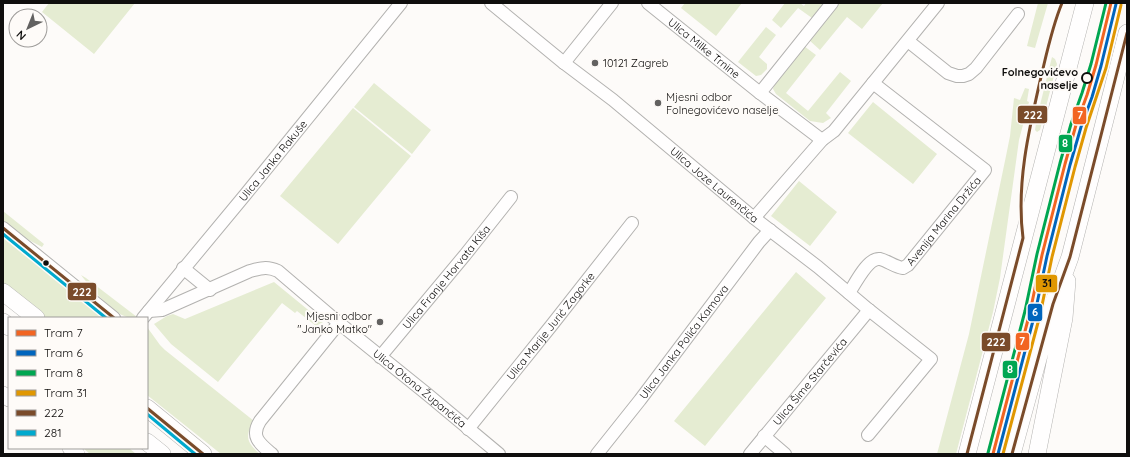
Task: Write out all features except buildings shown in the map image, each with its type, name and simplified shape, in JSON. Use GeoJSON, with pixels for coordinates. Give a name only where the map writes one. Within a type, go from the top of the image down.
{"type":"FeatureCollection","features":[{"type":"Feature","properties":{"kind":"main road"},"geometry":{"type":"LineString","coordinates":[[967,454],[1085,3]]}},
{"type":"Feature","properties":{"kind":"main road"},"geometry":{"type":"LineString","coordinates":[[1012,454],[1052,304],[1070,257],[1127,33]]}},
{"type":"Feature","properties":{"kind":"main road"},"geometry":{"type":"LineString","coordinates":[[1037,454],[1064,318],[1070,257]]}},
{"type":"Feature","properties":{"kind":"main road"},"geometry":{"type":"LineString","coordinates":[[3,292],[35,317]]}},
{"type":"Feature","properties":{"kind":"main road"},"geometry":{"type":"LineString","coordinates":[[148,409],[203,454]]}},
{"type":"Feature","properties":{"kind":"main road"},"geometry":{"type":"LineString","coordinates":[[151,446],[162,454]]}},
{"type":"Feature","properties":{"kind":"street","name":"Ulica Janka Rakuše"},"geometry":{"type":"LineString","coordinates":[[146,315],[401,3]]}},
{"type":"Feature","properties":{"kind":"street","name":"Ulica Joze Laurenčića"},"geometry":{"type":"LineString","coordinates":[[491,3],[564,63],[613,100],[754,218],[822,140],[834,131],[938,3]]}},
{"type":"Feature","properties":{"kind":"street"},"geometry":{"type":"LineString","coordinates":[[564,63],[612,3]]}},
{"type":"Feature","properties":{"kind":"street","name":"Ulica Milke Trnine"},"geometry":{"type":"LineString","coordinates":[[648,3],[760,93],[822,140]]}},
{"type":"Feature","properties":{"kind":"street"},"geometry":{"type":"LineString","coordinates":[[760,93],[832,3]]}},
{"type":"Feature","properties":{"kind":"street"},"geometry":{"type":"LineString","coordinates":[[908,41],[948,73],[963,76],[969,74],[976,68],[1018,14]]}},
{"type":"Feature","properties":{"kind":"street","name":"Avenija Marina Držića"},"geometry":{"type":"LineString","coordinates":[[849,293],[871,261],[877,259],[883,260],[903,268],[908,265],[985,170],[873,83]]}},
{"type":"Feature","properties":{"kind":"street","name":"Ulica Franje Horvata Kiša"},"geometry":{"type":"LineString","coordinates":[[380,357],[511,197]]}},
{"type":"Feature","properties":{"kind":"street"},"geometry":{"type":"LineString","coordinates":[[754,218],[818,267],[931,359],[868,435]]}},
{"type":"Feature","properties":{"kind":"street","name":"Ulica Marije Jurić Zagorke"},"geometry":{"type":"LineString","coordinates":[[468,429],[632,223]]}},
{"type":"Feature","properties":{"kind":"street"},"geometry":{"type":"LineString","coordinates":[[3,228],[113,317]]}},
{"type":"Feature","properties":{"kind":"street","name":"Ulica Janka Polića Kamova"},"geometry":{"type":"LineString","coordinates":[[597,454],[640,400],[759,242],[770,230]]}},
{"type":"Feature","properties":{"kind":"street","name":"Ulica Otona Župančiča"},"geometry":{"type":"LineString","coordinates":[[210,290],[250,271],[263,267],[278,271],[499,454]]}},
{"type":"Feature","properties":{"kind":"street"},"geometry":{"type":"LineString","coordinates":[[146,315],[210,290],[184,268]]}},
{"type":"Feature","properties":{"kind":"street","name":"Ulica Šime Starčevića"},"geometry":{"type":"LineString","coordinates":[[750,454],[869,310]]}},
{"type":"Feature","properties":{"kind":"street"},"geometry":{"type":"LineString","coordinates":[[272,454],[257,438],[255,433],[256,428],[270,408],[339,323]]}},
{"type":"Feature","properties":{"kind":"street"},"geometry":{"type":"LineString","coordinates":[[764,436],[785,454]]}},
{"type":"Feature","properties":{"kind":"green space"},"geometry":{"type":"Polygon","coordinates":[[[49,3],[135,3],[94,54],[48,17],[48,8],[45,8],[49,3]]]}},
{"type":"Feature","properties":{"kind":"green space"},"geometry":{"type":"Polygon","coordinates":[[[685,3],[742,3],[716,36],[681,8],[685,3]]]}},
{"type":"Feature","properties":{"kind":"green space"},"geometry":{"type":"Polygon","coordinates":[[[785,3],[800,3],[804,6],[806,3],[827,3],[817,17],[812,18],[798,8],[781,28],[772,20],[785,3]]]}},
{"type":"Feature","properties":{"kind":"green space"},"geometry":{"type":"Polygon","coordinates":[[[840,3],[883,3],[862,29],[847,17],[820,50],[809,40],[840,3]]]}},
{"type":"Feature","properties":{"kind":"green space"},"geometry":{"type":"Polygon","coordinates":[[[1038,3],[1048,3],[1035,48],[1027,46],[1038,3]]]}},
{"type":"Feature","properties":{"kind":"green space"},"geometry":{"type":"Polygon","coordinates":[[[766,27],[776,35],[759,57],[767,64],[767,69],[761,75],[756,76],[738,62],[766,27]]]}},
{"type":"Feature","properties":{"kind":"green space"},"geometry":{"type":"Polygon","coordinates":[[[804,46],[816,55],[786,93],[808,111],[840,72],[851,81],[826,113],[831,118],[823,123],[810,121],[776,94],[773,89],[774,85],[804,46]]]}},
{"type":"Feature","properties":{"kind":"green space"},"geometry":{"type":"Polygon","coordinates":[[[1052,57],[1055,59],[1057,64],[1040,130],[1037,132],[1035,130],[1037,117],[1052,57]]]}},
{"type":"Feature","properties":{"kind":"green space"},"geometry":{"type":"Polygon","coordinates":[[[374,83],[431,130],[412,154],[354,107],[374,83]]]}},
{"type":"Feature","properties":{"kind":"green space"},"geometry":{"type":"Polygon","coordinates":[[[1025,88],[1029,89],[1027,101],[1029,102],[1019,140],[1000,278],[993,312],[956,454],[937,454],[969,334],[1010,136],[1014,98],[1020,100],[1025,88]]]}},
{"type":"Feature","properties":{"kind":"green space"},"geometry":{"type":"Polygon","coordinates":[[[873,102],[937,154],[913,184],[848,133],[873,102]]]}},
{"type":"Feature","properties":{"kind":"green space"},"geometry":{"type":"Polygon","coordinates":[[[353,108],[411,156],[338,244],[280,196],[353,108]]]}},
{"type":"Feature","properties":{"kind":"green space"},"geometry":{"type":"Polygon","coordinates":[[[799,181],[837,212],[810,246],[771,216],[799,181]]]}},
{"type":"Feature","properties":{"kind":"green space"},"geometry":{"type":"Polygon","coordinates":[[[3,211],[44,244],[42,247],[25,238],[3,220],[3,211]]]}},
{"type":"Feature","properties":{"kind":"green space"},"geometry":{"type":"Polygon","coordinates":[[[3,238],[103,317],[39,317],[3,288],[3,238]]]}},
{"type":"Feature","properties":{"kind":"green space"},"geometry":{"type":"Polygon","coordinates":[[[796,272],[826,298],[705,446],[674,421],[796,272]]]}},
{"type":"Feature","properties":{"kind":"green space"},"geometry":{"type":"Polygon","coordinates":[[[81,275],[137,317],[127,317],[114,310],[106,304],[81,275]]]}},
{"type":"Feature","properties":{"kind":"green space"},"geometry":{"type":"Polygon","coordinates":[[[274,282],[323,322],[316,326],[297,311],[295,313],[282,303],[218,382],[171,344],[154,324],[173,314],[185,319],[274,282]]]}},
{"type":"Feature","properties":{"kind":"green space"},"geometry":{"type":"Polygon","coordinates":[[[148,328],[165,350],[254,421],[249,431],[248,439],[252,446],[260,454],[221,454],[148,396],[148,328]]]}},
{"type":"Feature","properties":{"kind":"green space"},"geometry":{"type":"Polygon","coordinates":[[[84,449],[130,449],[136,454],[90,454],[84,449]]]}},
{"type":"Feature","properties":{"kind":"tram line","name":"8"},"geometry":{"type":"LineString","coordinates":[[988,453],[1025,311],[1037,254],[1060,163],[1091,64],[1106,3]]}},
{"type":"Feature","properties":{"kind":"tram line","name":"7"},"geometry":{"type":"LineString","coordinates":[[993,454],[1030,312],[1042,255],[1065,164],[1096,65],[1111,3]]}},
{"type":"Feature","properties":{"kind":"tram line","name":"6"},"geometry":{"type":"LineString","coordinates":[[998,454],[1035,313],[1047,256],[1070,165],[1101,66],[1116,4]]}},
{"type":"Feature","properties":{"kind":"tram line","name":"31"},"geometry":{"type":"LineString","coordinates":[[1003,454],[1040,315],[1052,257],[1075,167],[1106,68],[1121,5]]}},
{"type":"Feature","properties":{"kind":"transit line","name":"222"},"geometry":{"type":"LineString","coordinates":[[967,454],[1023,238],[1021,197],[1022,177],[1028,137],[1036,97],[1055,21],[1062,3]]}},
{"type":"Feature","properties":{"kind":"transit line","name":"222"},"geometry":{"type":"LineString","coordinates":[[1012,454],[1053,304],[1070,257],[1127,33]]}},
{"type":"Feature","properties":{"kind":"transit line","name":"222"},"geometry":{"type":"LineString","coordinates":[[3,228],[113,317]]}},
{"type":"Feature","properties":{"kind":"transit line","name":"281"},"geometry":{"type":"LineString","coordinates":[[3,234],[105,317]]}},
{"type":"Feature","properties":{"kind":"transit line","name":"222"},"geometry":{"type":"LineString","coordinates":[[148,409],[203,454]]}},
{"type":"Feature","properties":{"kind":"transit line","name":"281"},"geometry":{"type":"LineString","coordinates":[[148,415],[195,454]]}},
{"type":"Feature","properties":{"kind":"place","name":"10121 Zagreb"},"geometry":{"type":"Point","coordinates":[595,63]}},
{"type":"Feature","properties":{"kind":"place","name":"Folnegovićevo naselje"},"geometry":{"type":"Point","coordinates":[1087,78]}},
{"type":"Feature","properties":{"kind":"place","name":"Mjesni odbor Folnegovićevo naselje"},"geometry":{"type":"Point","coordinates":[658,103]}},
{"type":"Feature","properties":{"kind":"place","name":"Mjesni odbor \"Janko Matko\""},"geometry":{"type":"Point","coordinates":[380,322]}}]}
